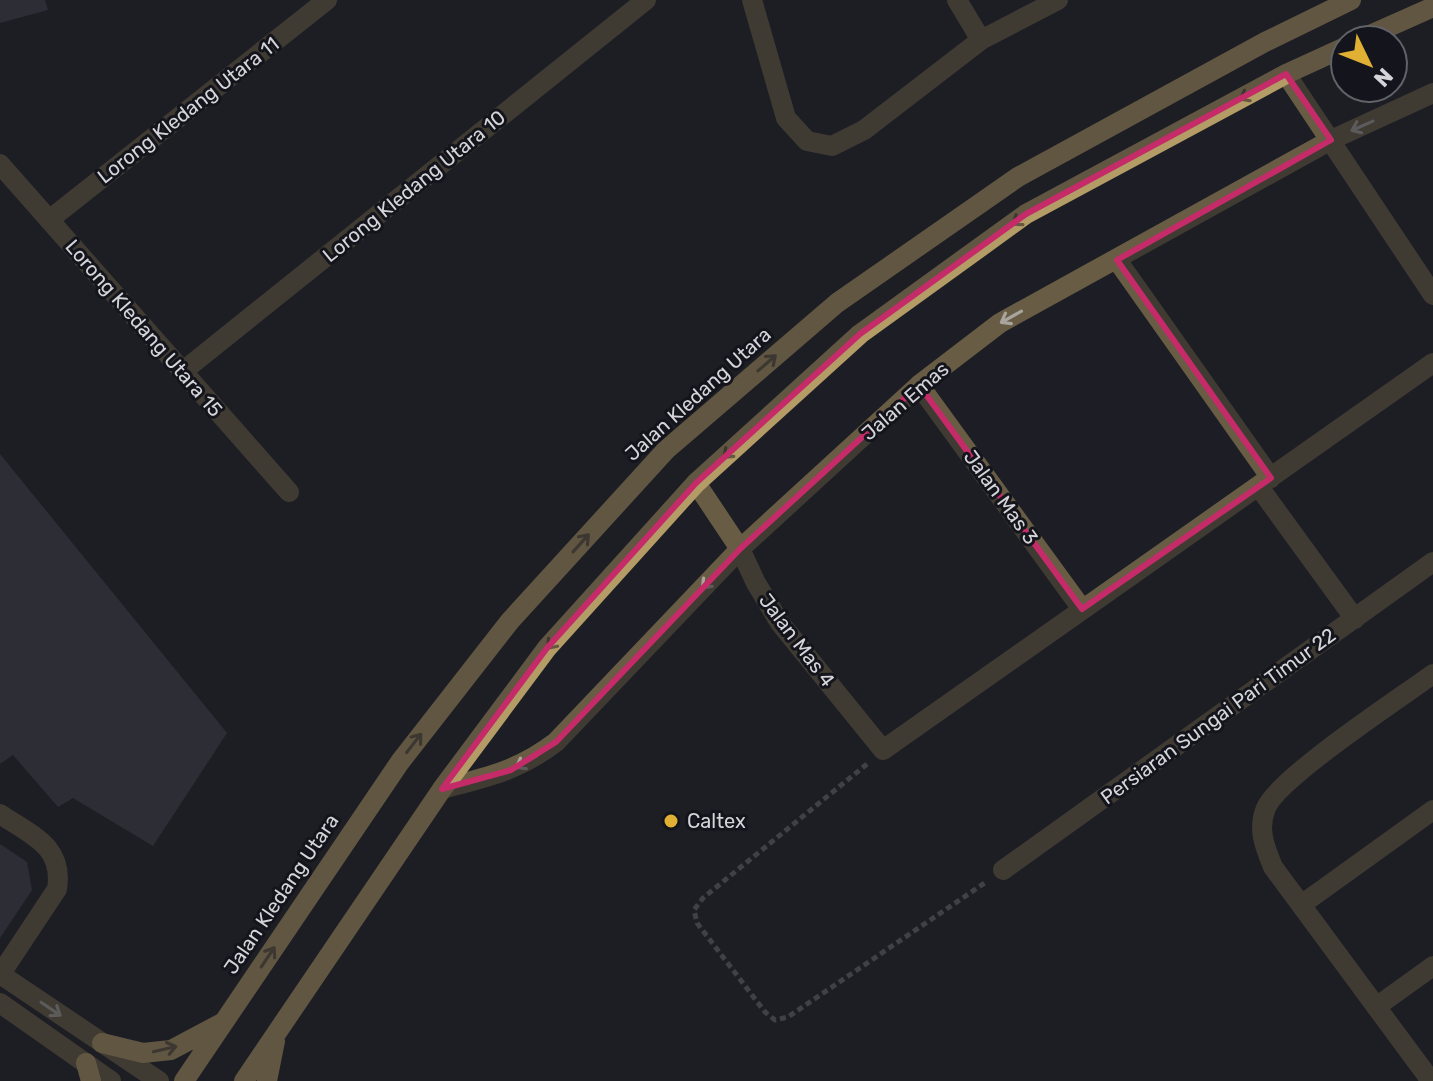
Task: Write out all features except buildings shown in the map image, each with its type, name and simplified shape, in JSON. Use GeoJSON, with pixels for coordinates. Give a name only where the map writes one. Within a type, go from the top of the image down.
{"type":"FeatureCollection","features":[{"type":"Feature","properties":{"kind":"main road","name":"Jalan Kledang Utara"},"geometry":{"type":"LineString","coordinates":[[184,1081],[400,762],[510,621],[666,450],[837,303],[1018,177],[1265,42],[1351,0]]}},
{"type":"Feature","properties":{"kind":"main road"},"geometry":{"type":"LineString","coordinates":[[1395,24],[1433,7]]}},
{"type":"Feature","properties":{"kind":"main road"},"geometry":{"type":"LineString","coordinates":[[244,1081],[442,789],[547,648],[696,483],[860,334],[1026,214],[1286,74],[1329,54]]}},
{"type":"Feature","properties":{"kind":"main road"},"geometry":{"type":"LineString","coordinates":[[102,1043],[143,1053],[171,1050],[224,1022]]}},
{"type":"Feature","properties":{"kind":"main road"},"geometry":{"type":"LineString","coordinates":[[267,1081],[276,1034]]}},
{"type":"Feature","properties":{"kind":"street","name":"Lorong Kledang Utara 11"},"geometry":{"type":"LineString","coordinates":[[49,220],[327,0]]}},
{"type":"Feature","properties":{"kind":"street","name":"Lorong Kledang Utara 10"},"geometry":{"type":"LineString","coordinates":[[182,372],[646,0]]}},
{"type":"Feature","properties":{"kind":"street"},"geometry":{"type":"LineString","coordinates":[[752,0],[786,118],[807,141],[832,146],[864,130],[981,40],[1058,0]]}},
{"type":"Feature","properties":{"kind":"street"},"geometry":{"type":"LineString","coordinates":[[957,0],[981,40]]}},
{"type":"Feature","properties":{"kind":"street"},"geometry":{"type":"LineString","coordinates":[[1286,74],[1433,295]]}},
{"type":"Feature","properties":{"kind":"street","name":"Jalan Emas"},"geometry":{"type":"LineString","coordinates":[[442,789],[511,770],[533,760],[556,742],[740,549],[919,385],[1000,323],[1331,140],[1433,93]]}},
{"type":"Feature","properties":{"kind":"street","name":"Lorong Kledang Utara 15"},"geometry":{"type":"LineString","coordinates":[[0,164],[289,492]]}},
{"type":"Feature","properties":{"kind":"street"},"geometry":{"type":"LineString","coordinates":[[1117,260],[1355,619]]}},
{"type":"Feature","properties":{"kind":"street"},"geometry":{"type":"LineString","coordinates":[[883,750],[1433,363]]}},
{"type":"Feature","properties":{"kind":"street","name":"Jalan Mas 3"},"geometry":{"type":"LineString","coordinates":[[919,385],[1082,609]]}},
{"type":"Feature","properties":{"kind":"street","name":"Jalan Mas 4"},"geometry":{"type":"LineString","coordinates":[[696,483],[740,549],[780,623],[883,750]]}},
{"type":"Feature","properties":{"kind":"street","name":"Persiaran Sungai Pari Timur 22"},"geometry":{"type":"LineString","coordinates":[[1003,870],[1433,562]]}},
{"type":"Feature","properties":{"kind":"street"},"geometry":{"type":"LineString","coordinates":[[1431,1081],[1273,867],[1261,835],[1266,807],[1286,782],[1433,674]]}},
{"type":"Feature","properties":{"kind":"street"},"geometry":{"type":"LineString","coordinates":[[1301,905],[1433,810]]}},
{"type":"Feature","properties":{"kind":"street"},"geometry":{"type":"LineString","coordinates":[[0,814],[54,854],[60,872],[57,889],[0,975],[159,1081]]}},
{"type":"Feature","properties":{"kind":"street"},"geometry":{"type":"LineString","coordinates":[[1376,1007],[1433,966]]}},
{"type":"Feature","properties":{"kind":"street"},"geometry":{"type":"LineString","coordinates":[[0,1003],[88,1072],[111,1081]]}},
{"type":"Feature","properties":{"kind":"path"},"geometry":{"type":"LineString","coordinates":[[883,750],[703,898],[694,910],[697,923],[765,1012],[775,1020],[788,1017],[1003,870]]}},
{"type":"Feature","properties":{"kind":"highlighted area"},"geometry":{"type":"Polygon","coordinates":[[[1286,74],[1331,140],[1117,260],[1271,478],[1082,609],[919,385],[740,549],[556,742],[511,770],[442,789],[547,648],[696,483],[860,334],[1026,214],[1286,74]]]}},
{"type":"Feature","properties":{"kind":"place","name":"Caltex"},"geometry":{"type":"Point","coordinates":[671,821]}}]}
